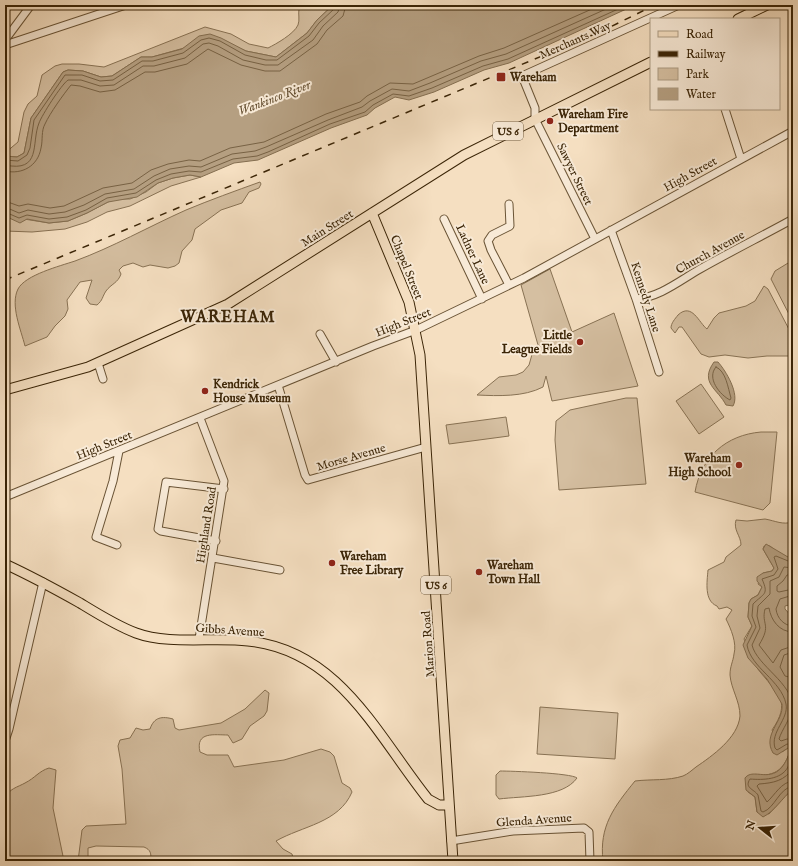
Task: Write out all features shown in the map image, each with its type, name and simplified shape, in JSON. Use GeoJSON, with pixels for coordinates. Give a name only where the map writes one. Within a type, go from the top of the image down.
{"type":"FeatureCollection","features":[{"type":"Feature","properties":{"kind":"main road"},"geometry":{"type":"LineString","coordinates":[[740,18],[767,5]]}},
{"type":"Feature","properties":{"kind":"main road","name":"Main Street"},"geometry":{"type":"LineString","coordinates":[[5,390],[54,378],[98,363],[228,304],[464,155],[650,62]]}},
{"type":"Feature","properties":{"kind":"main road","name":"Chapel Street"},"geometry":{"type":"LineString","coordinates":[[372,214],[409,302],[416,330]]}},
{"type":"Feature","properties":{"kind":"main road","name":"Marion Road"},"geometry":{"type":"LineString","coordinates":[[416,330],[420,355],[448,805],[453,861]]}},
{"type":"Feature","properties":{"kind":"main road","name":"Gibbs Avenue"},"geometry":{"type":"LineString","coordinates":[[5,564],[43,582],[136,633],[156,638],[259,642],[289,651],[310,661],[337,681],[354,699],[428,799],[439,805],[448,805]]}},
{"type":"Feature","properties":{"kind":"street"},"geometry":{"type":"LineString","coordinates":[[5,40],[31,5]]}},
{"type":"Feature","properties":{"kind":"street"},"geometry":{"type":"LineString","coordinates":[[5,46],[126,5]]}},
{"type":"Feature","properties":{"kind":"street","name":"Merchants Way"},"geometry":{"type":"LineString","coordinates":[[650,18],[679,5]]}},
{"type":"Feature","properties":{"kind":"street","name":"Merchants Way"},"geometry":{"type":"LineString","coordinates":[[535,119],[535,108],[522,76],[650,18]]}},
{"type":"Feature","properties":{"kind":"street"},"geometry":{"type":"LineString","coordinates":[[725,110],[741,159]]}},
{"type":"Feature","properties":{"kind":"street","name":"Sawyer Street"},"geometry":{"type":"LineString","coordinates":[[535,119],[595,239]]}},
{"type":"Feature","properties":{"kind":"street","name":"High Street"},"geometry":{"type":"LineString","coordinates":[[5,497],[416,330],[509,285],[793,131]]}},
{"type":"Feature","properties":{"kind":"street"},"geometry":{"type":"LineString","coordinates":[[509,204],[510,226],[492,235],[488,240],[491,250],[509,285]]}},
{"type":"Feature","properties":{"kind":"street","name":"Ladner Lane"},"geometry":{"type":"LineString","coordinates":[[444,219],[482,299]]}},
{"type":"Feature","properties":{"kind":"street","name":"Church Avenue"},"geometry":{"type":"LineString","coordinates":[[636,299],[648,298],[667,289],[700,269],[793,219]]}},
{"type":"Feature","properties":{"kind":"street","name":"Kennedy Lane"},"geometry":{"type":"LineString","coordinates":[[611,230],[636,299],[658,372]]}},
{"type":"Feature","properties":{"kind":"street"},"geometry":{"type":"LineString","coordinates":[[320,334],[336,362]]}},
{"type":"Feature","properties":{"kind":"street"},"geometry":{"type":"LineString","coordinates":[[98,363],[103,379]]}},
{"type":"Feature","properties":{"kind":"street","name":"Morse Avenue"},"geometry":{"type":"LineString","coordinates":[[278,385],[305,476],[308,480],[426,447]]}},
{"type":"Feature","properties":{"kind":"street","name":"Highland Road"},"geometry":{"type":"LineString","coordinates":[[199,639],[224,489],[224,481],[200,418]]}},
{"type":"Feature","properties":{"kind":"street"},"geometry":{"type":"LineString","coordinates":[[117,545],[96,537],[113,481],[119,451]]}},
{"type":"Feature","properties":{"kind":"street"},"geometry":{"type":"LineString","coordinates":[[216,541],[166,532],[158,529],[166,483],[224,489]]}},
{"type":"Feature","properties":{"kind":"street"},"geometry":{"type":"LineString","coordinates":[[212,558],[280,570]]}},
{"type":"Feature","properties":{"kind":"street"},"geometry":{"type":"LineString","coordinates":[[5,741],[43,582]]}},
{"type":"Feature","properties":{"kind":"street","name":"Glenda Avenue"},"geometry":{"type":"LineString","coordinates":[[451,841],[513,831],[584,828],[589,832],[590,861]]}},
{"type":"Feature","properties":{"kind":"green space"},"geometry":{"type":"Polygon","coordinates":[[[310,5],[333,5],[317,20],[307,33],[276,57],[246,51],[237,47],[184,48],[152,57],[141,57],[112,76],[101,77],[83,71],[68,70],[63,72],[31,118],[24,153],[17,157],[5,156],[5,153],[18,142],[24,112],[28,104],[37,96],[42,75],[55,66],[62,64],[79,64],[104,67],[205,27],[231,34],[249,44],[268,48],[293,32],[299,23],[299,9],[310,5]]]}},
{"type":"Feature","properties":{"kind":"green space"},"geometry":{"type":"Polygon","coordinates":[[[190,175],[201,177],[171,186],[130,206],[107,212],[87,222],[65,229],[32,232],[5,231],[5,216],[49,223],[68,221],[108,202],[117,199],[130,199],[146,192],[158,183],[173,178],[190,175]]]}},
{"type":"Feature","properties":{"kind":"green space"},"geometry":{"type":"Polygon","coordinates":[[[260,182],[261,184],[259,188],[249,192],[242,203],[221,210],[195,229],[192,240],[182,251],[179,263],[175,266],[168,268],[150,265],[143,267],[133,263],[123,266],[119,270],[121,274],[118,279],[108,289],[97,305],[90,304],[86,298],[92,280],[80,282],[67,300],[68,309],[65,316],[47,337],[25,346],[17,318],[15,302],[18,289],[28,279],[52,268],[103,250],[186,210],[260,182]]]}},
{"type":"Feature","properties":{"kind":"green space"},"geometry":{"type":"Polygon","coordinates":[[[793,260],[793,322],[771,279],[775,271],[793,260]]]}},
{"type":"Feature","properties":{"kind":"green space","name":"Little League Fields"},"geometry":{"type":"Polygon","coordinates":[[[550,269],[572,332],[614,313],[638,386],[552,401],[546,376],[543,387],[528,393],[502,396],[477,395],[499,377],[516,375],[523,372],[529,365],[533,351],[535,350],[540,352],[521,285],[550,269]]]}},
{"type":"Feature","properties":{"kind":"green space"},"geometry":{"type":"Polygon","coordinates":[[[764,286],[768,289],[793,337],[793,356],[748,358],[725,355],[709,357],[701,354],[682,327],[679,327],[675,333],[671,328],[672,323],[678,315],[687,311],[695,315],[707,329],[719,313],[746,306],[755,301],[764,286]]]}},
{"type":"Feature","properties":{"kind":"green space"},"geometry":{"type":"Polygon","coordinates":[[[701,384],[724,417],[699,434],[676,401],[701,384]]]}},
{"type":"Feature","properties":{"kind":"green space"},"geometry":{"type":"Polygon","coordinates":[[[626,398],[637,398],[646,484],[559,490],[555,440],[556,421],[570,410],[626,398]]]}},
{"type":"Feature","properties":{"kind":"green space"},"geometry":{"type":"Polygon","coordinates":[[[506,417],[509,436],[449,444],[446,425],[506,417]]]}},
{"type":"Feature","properties":{"kind":"green space"},"geometry":{"type":"Polygon","coordinates":[[[777,432],[770,503],[763,510],[695,492],[698,479],[703,468],[709,458],[717,450],[726,443],[737,438],[748,434],[777,432]]]}},
{"type":"Feature","properties":{"kind":"green space"},"geometry":{"type":"Polygon","coordinates":[[[765,519],[782,523],[793,522],[793,560],[777,552],[770,546],[764,546],[763,549],[774,568],[772,571],[763,573],[758,584],[762,587],[758,595],[751,599],[749,603],[748,617],[752,626],[744,639],[756,665],[777,693],[782,705],[778,720],[772,730],[782,752],[788,748],[791,748],[785,763],[777,771],[765,775],[749,775],[748,792],[755,797],[757,812],[769,814],[793,789],[793,861],[603,861],[603,837],[606,827],[615,809],[635,781],[671,779],[685,775],[723,746],[735,732],[740,711],[732,685],[730,669],[734,657],[735,645],[732,632],[726,619],[732,610],[727,607],[719,609],[710,600],[707,591],[708,570],[724,562],[726,557],[741,545],[736,530],[736,520],[747,521],[765,519]]]}},
{"type":"Feature","properties":{"kind":"green space"},"geometry":{"type":"Polygon","coordinates":[[[265,690],[269,693],[267,711],[264,716],[250,726],[242,739],[233,743],[228,735],[212,735],[203,737],[200,740],[199,745],[200,752],[207,755],[228,755],[234,767],[284,760],[321,749],[330,752],[334,756],[342,783],[350,788],[352,792],[338,811],[329,817],[276,841],[283,849],[292,854],[294,861],[151,861],[150,852],[144,847],[96,846],[88,848],[88,861],[78,861],[82,830],[86,826],[126,824],[122,769],[118,746],[120,740],[130,738],[136,728],[143,730],[150,729],[154,722],[159,718],[173,719],[175,728],[179,730],[221,723],[245,709],[265,690]]]}},
{"type":"Feature","properties":{"kind":"green space"},"geometry":{"type":"Polygon","coordinates":[[[540,707],[618,713],[615,759],[537,754],[540,707]]]}},
{"type":"Feature","properties":{"kind":"green space"},"geometry":{"type":"Polygon","coordinates":[[[49,768],[56,770],[53,808],[64,861],[5,861],[5,814],[7,813],[5,802],[6,798],[11,790],[46,769],[49,768]]]}},
{"type":"Feature","properties":{"kind":"green space"},"geometry":{"type":"Polygon","coordinates":[[[500,771],[564,775],[577,778],[571,785],[552,793],[499,799],[496,795],[496,775],[500,771]]]}},
{"type":"Feature","properties":{"kind":"water","name":"Wankinco River"},"geometry":{"type":"Polygon","coordinates":[[[333,5],[635,5],[509,63],[484,70],[434,92],[409,100],[395,97],[375,108],[367,115],[331,128],[258,160],[234,163],[201,177],[190,175],[173,178],[158,183],[137,197],[108,202],[68,221],[49,223],[27,219],[20,223],[5,216],[5,156],[17,157],[24,153],[31,118],[63,72],[68,70],[83,71],[101,77],[112,76],[141,57],[152,57],[182,49],[199,36],[210,34],[246,51],[276,57],[307,33],[317,20],[333,5]]]}},
{"type":"Feature","properties":{"kind":"water"},"geometry":{"type":"Polygon","coordinates":[[[714,362],[718,362],[725,371],[731,383],[735,395],[733,406],[726,405],[709,381],[708,375],[714,362]]]}},
{"type":"Feature","properties":{"kind":"water"},"geometry":{"type":"Polygon","coordinates":[[[766,544],[793,560],[793,604],[785,606],[785,609],[793,618],[793,658],[789,666],[793,670],[793,789],[763,817],[757,812],[755,797],[746,790],[745,778],[749,775],[755,774],[767,775],[780,769],[786,761],[791,748],[788,748],[777,755],[773,753],[770,746],[770,740],[780,717],[782,704],[767,679],[748,658],[743,645],[752,626],[748,617],[749,603],[751,599],[758,595],[762,587],[757,581],[757,577],[763,573],[772,571],[774,568],[763,549],[766,544]]]}},
{"type":"Feature","properties":{"kind":"railway"},"geometry":{"type":"LineString","coordinates":[[5,280],[602,31],[655,5]]}},
{"type":"Feature","properties":{"kind":"place","name":"Wareham"},"geometry":{"type":"Point","coordinates":[501,77]}},
{"type":"Feature","properties":{"kind":"place","name":"Wareham Fire Department"},"geometry":{"type":"Point","coordinates":[550,121]}},
{"type":"Feature","properties":{"kind":"place","name":"Little League Fields"},"geometry":{"type":"Point","coordinates":[580,342]}},
{"type":"Feature","properties":{"kind":"place","name":"Kendrick House Museum"},"geometry":{"type":"Point","coordinates":[205,391]}},
{"type":"Feature","properties":{"kind":"place","name":"Wareham High School"},"geometry":{"type":"Point","coordinates":[739,465]}},
{"type":"Feature","properties":{"kind":"place","name":"Wareham Free Library"},"geometry":{"type":"Point","coordinates":[332,563]}},
{"type":"Feature","properties":{"kind":"place","name":"Wareham Town Hall"},"geometry":{"type":"Point","coordinates":[479,572]}},
{"type":"Feature","properties":{"kind":"district","name":"WAREHAM"},"geometry":{"type":"Point","coordinates":[228,316]}}]}
